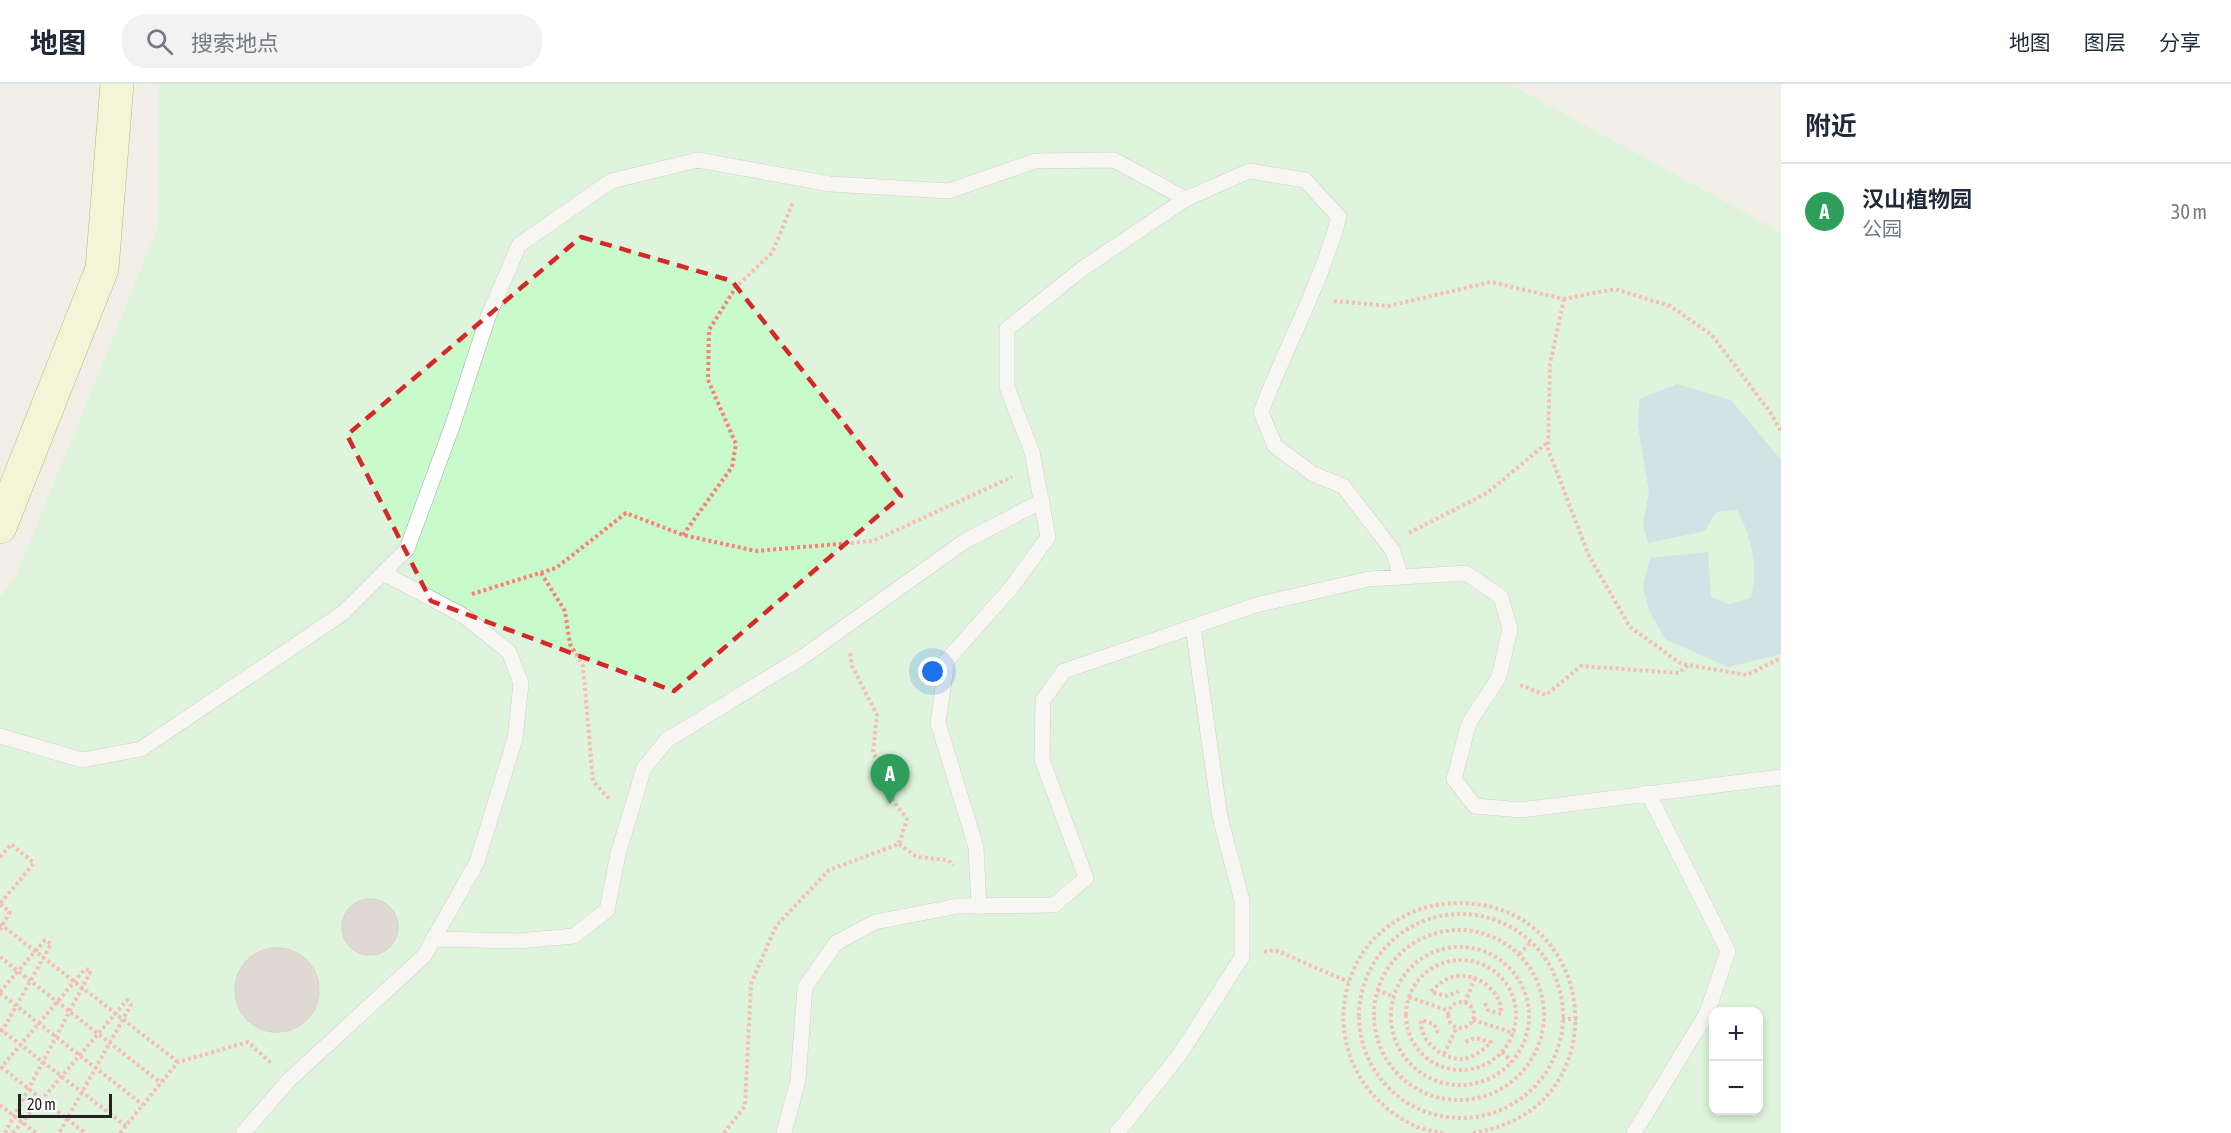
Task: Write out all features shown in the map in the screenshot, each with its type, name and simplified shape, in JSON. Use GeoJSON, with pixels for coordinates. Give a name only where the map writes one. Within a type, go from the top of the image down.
{"type":"FeatureCollection","features":[{"type":"Feature","properties":{"kind":"street"},"geometry":{"type":"LineString","coordinates":[[0,527],[102,269],[117,84]]}},
{"type":"Feature","properties":{"kind":"lane"},"geometry":{"type":"LineString","coordinates":[[0,736],[82,760],[141,749],[343,613],[407,549],[453,424],[488,317],[519,245],[611,181],[698,160],[830,184],[949,191],[1035,161],[1114,160],[1186,199]]}},
{"type":"Feature","properties":{"kind":"lane"},"geometry":{"type":"LineString","coordinates":[[979,907],[975,847],[938,723],[947,660],[1011,588],[1048,537],[1035,466],[1007,387],[1007,329],[1082,269],[1186,199],[1249,171],[1305,180],[1339,217],[1326,262],[1278,366],[1261,412],[1275,446],[1313,474],[1342,486],[1394,551],[1401,577]]}},
{"type":"Feature","properties":{"kind":"lane"},"geometry":{"type":"LineString","coordinates":[[433,939],[518,941],[574,936],[607,910],[618,854],[644,768],[668,740],[804,656],[965,542],[1042,501]]}},
{"type":"Feature","properties":{"kind":"lane"},"geometry":{"type":"LineString","coordinates":[[243,1133],[289,1080],[424,956],[477,862],[514,739],[521,683],[509,652],[464,616],[383,573]]}},
{"type":"Feature","properties":{"kind":"lane"},"geometry":{"type":"LineString","coordinates":[[784,1133],[798,1080],[804,987],[836,943],[875,922],[958,906],[1054,905],[1086,878],[1042,760],[1043,700],[1064,671],[1256,605],[1369,579],[1466,573],[1501,597],[1510,629],[1499,677],[1469,723],[1454,778],[1475,806],[1521,810],[1781,777]]}},
{"type":"Feature","properties":{"kind":"lane"},"geometry":{"type":"LineString","coordinates":[[1117,1133],[1180,1054],[1242,957],[1242,901],[1220,816],[1193,627]]}},
{"type":"Feature","properties":{"kind":"lane"},"geometry":{"type":"LineString","coordinates":[[1634,1133],[1707,1013],[1728,951],[1648,793]]}},
{"type":"Feature","properties":{"kind":"path"},"geometry":{"type":"LineString","coordinates":[[683,535],[732,467],[736,444],[708,380],[709,330],[736,286],[772,253],[802,179]]}},
{"type":"Feature","properties":{"kind":"path"},"geometry":{"type":"LineString","coordinates":[[1310,298],[1388,306],[1491,282],[1564,299],[1615,289],[1670,306],[1712,335],[1770,412],[1781,431]]}},
{"type":"Feature","properties":{"kind":"path"},"geometry":{"type":"LineString","coordinates":[[1564,299],[1550,364],[1548,449],[1589,556],[1630,627],[1680,663],[1747,675],[1781,658]]}},
{"type":"Feature","properties":{"kind":"path"},"geometry":{"type":"LineString","coordinates":[[1388,544],[1487,493],[1548,442]]}},
{"type":"Feature","properties":{"kind":"path"},"geometry":{"type":"LineString","coordinates":[[440,604],[556,568],[626,513],[683,535],[756,551],[873,541],[1035,466]]}},
{"type":"Feature","properties":{"kind":"path"},"geometry":{"type":"LineString","coordinates":[[541,573],[565,611],[570,644],[583,666],[593,781],[627,821]]}},
{"type":"Feature","properties":{"kind":"path"},"geometry":{"type":"LineString","coordinates":[[847,626],[852,666],[877,714],[873,753],[884,772],[890,795],[907,819],[899,844]]}},
{"type":"Feature","properties":{"kind":"path"},"geometry":{"type":"LineString","coordinates":[[1499,677],[1546,695],[1581,666],[1679,673],[1688,664]]}},
{"type":"Feature","properties":{"kind":"path"},"geometry":{"type":"LineString","coordinates":[[0,857],[11,844],[34,863],[0,904],[10,912],[0,930]]}},
{"type":"Feature","properties":{"kind":"path"},"geometry":{"type":"LineString","coordinates":[[899,844],[917,857],[947,860],[977,885]]}},
{"type":"Feature","properties":{"kind":"path"},"geometry":{"type":"LineString","coordinates":[[724,1133],[745,1106],[751,984],[777,926],[829,870],[899,844]]}},
{"type":"Feature","properties":{"kind":"path"},"geometry":{"type":"LineString","coordinates":[[1443,1133],[1414,1126],[1380,1105],[1355,1072],[1342,1034],[1345,993],[1360,956],[1388,925],[1424,906],[1461,901],[1497,907],[1530,924],[1555,950],[1572,983],[1577,1019],[1571,1055],[1554,1088],[1527,1114],[1494,1130],[1472,1133]]}},
{"type":"Feature","properties":{"kind":"path"},"geometry":{"type":"LineString","coordinates":[[1450,914],[1483,916],[1513,927],[1531,942],[1538,948],[1555,975],[1563,1006],[1561,1038],[1549,1068],[1528,1093],[1498,1112],[1464,1119],[1429,1114],[1398,1097],[1374,1072],[1360,1040],[1358,1005],[1368,972],[1388,943],[1417,923],[1450,914]]}},
{"type":"Feature","properties":{"kind":"path"},"geometry":{"type":"LineString","coordinates":[[0,924],[178,1062]]}},
{"type":"Feature","properties":{"kind":"path"},"geometry":{"type":"LineString","coordinates":[[1449,930],[1478,931],[1504,942],[1526,961],[1540,987],[1545,1015],[1540,1043],[1526,1069],[1504,1088],[1479,1098],[1450,1101],[1424,1094],[1400,1079],[1383,1057],[1374,1031],[1374,1003],[1377,990],[1382,977],[1398,954],[1421,938],[1449,930]]}},
{"type":"Feature","properties":{"kind":"path"},"geometry":{"type":"LineString","coordinates":[[0,1035],[51,944],[45,940],[0,992],[143,1105]]}},
{"type":"Feature","properties":{"kind":"path"},"geometry":{"type":"LineString","coordinates":[[1518,955],[1531,942]]}},
{"type":"Feature","properties":{"kind":"path"},"geometry":{"type":"LineString","coordinates":[[1468,946],[1491,953],[1510,966],[1523,985],[1530,1007],[1529,1030],[1520,1052],[1505,1069],[1485,1081],[1463,1085],[1441,1083],[1420,1073],[1404,1057],[1393,1037],[1390,1014],[1394,997],[1406,972],[1424,957],[1445,948],[1468,946]]}},
{"type":"Feature","properties":{"kind":"path"},"geometry":{"type":"LineString","coordinates":[[1242,957],[1275,950],[1349,982]]}},
{"type":"Feature","properties":{"kind":"path"},"geometry":{"type":"LineString","coordinates":[[0,957],[161,1083]]}},
{"type":"Feature","properties":{"kind":"path"},"geometry":{"type":"LineString","coordinates":[[1452,960],[1472,960],[1490,967],[1509,988],[1517,1014],[1514,1033],[1502,1053],[1492,1062],[1476,1069],[1458,1071],[1441,1068],[1425,1058],[1414,1046],[1407,1029],[1405,1012],[1409,998],[1419,978],[1435,966],[1452,960]]}},
{"type":"Feature","properties":{"kind":"path"},"geometry":{"type":"LineString","coordinates":[[5,1133],[91,971],[85,969],[0,1068],[85,1133]]}},
{"type":"Feature","properties":{"kind":"path"},"geometry":{"type":"LineString","coordinates":[[1459,992],[1447,996],[1431,992],[1448,979],[1460,975],[1474,978],[1487,985],[1502,1006],[1501,1014],[1488,1010],[1484,1001]]}},
{"type":"Feature","properties":{"kind":"path"},"geometry":{"type":"LineString","coordinates":[[1465,1003],[1474,978]]}},
{"type":"Feature","properties":{"kind":"path"},"geometry":{"type":"LineString","coordinates":[[1377,990],[1394,997]]}},
{"type":"Feature","properties":{"kind":"path"},"geometry":{"type":"LineString","coordinates":[[1409,998],[1449,1011]]}},
{"type":"Feature","properties":{"kind":"path"},"geometry":{"type":"LineString","coordinates":[[13,1133],[127,1000],[131,1005],[60,1133]]}},
{"type":"Feature","properties":{"kind":"path"},"geometry":{"type":"LineString","coordinates":[[1457,1003],[1465,1003],[1473,1012],[1473,1020],[1467,1027],[1457,1027],[1449,1020],[1449,1011],[1457,1003]]}},
{"type":"Feature","properties":{"kind":"path"},"geometry":{"type":"LineString","coordinates":[[1562,1019],[1577,1019]]}},
{"type":"Feature","properties":{"kind":"path"},"geometry":{"type":"LineString","coordinates":[[1438,1034],[1434,1024],[1421,1020],[1420,1027],[1424,1037],[1434,1049],[1444,1054],[1461,1059],[1474,1055],[1491,1042],[1475,1038],[1463,1042]]}},
{"type":"Feature","properties":{"kind":"path"},"geometry":{"type":"LineString","coordinates":[[1473,1020],[1514,1033]]}},
{"type":"Feature","properties":{"kind":"path"},"geometry":{"type":"LineString","coordinates":[[1444,1054],[1457,1027]]}},
{"type":"Feature","properties":{"kind":"path"},"geometry":{"type":"LineString","coordinates":[[0,1029],[126,1126]]}},
{"type":"Feature","properties":{"kind":"path"},"geometry":{"type":"LineString","coordinates":[[120,1133],[178,1062],[248,1042],[289,1080]]}},
{"type":"Feature","properties":{"kind":"path"},"geometry":{"type":"LineString","coordinates":[[1502,1053],[1512,1062]]}},
{"type":"Feature","properties":{"kind":"path"},"geometry":{"type":"LineString","coordinates":[[0,1105],[36,1133]]}},
{"type":"Feature","properties":{"kind":"highlighted area"},"geometry":{"type":"Polygon","coordinates":[[[581,237],[732,281],[901,496],[674,691],[431,601],[347,435],[581,237]]]}},
{"type":"Feature","properties":{"kind":"green space"},"geometry":{"type":"Polygon","coordinates":[[[159,84],[1510,84],[1781,232],[1781,1133],[0,1133],[0,597],[16,576],[158,227],[159,84]]]}},
{"type":"Feature","properties":{"kind":"water"},"geometry":{"type":"Polygon","coordinates":[[[1677,384],[1731,400],[1781,460],[1781,654],[1728,667],[1665,639],[1649,610],[1643,587],[1650,558],[1708,552],[1711,597],[1729,604],[1751,598],[1753,586],[1753,553],[1747,531],[1737,510],[1716,512],[1705,531],[1648,543],[1643,524],[1649,492],[1638,426],[1639,399],[1677,384]]]}},
{"type":"Feature","properties":{"kind":"building"},"geometry":{"type":"Polygon","coordinates":[[[364,899],[376,899],[386,903],[394,911],[398,927],[394,943],[386,951],[376,955],[364,955],[354,951],[346,943],[342,933],[342,921],[346,911],[354,903],[364,899]]]}},
{"type":"Feature","properties":{"kind":"building"},"geometry":{"type":"Polygon","coordinates":[[[277,948],[293,951],[312,967],[319,990],[316,1006],[300,1025],[277,1032],[261,1029],[242,1013],[235,990],[238,974],[254,955],[277,948]]]}},
{"type":"Feature","properties":{"kind":"place","name":"汉山植物园"},"geometry":{"type":"Point","coordinates":[890,804]}}]}
